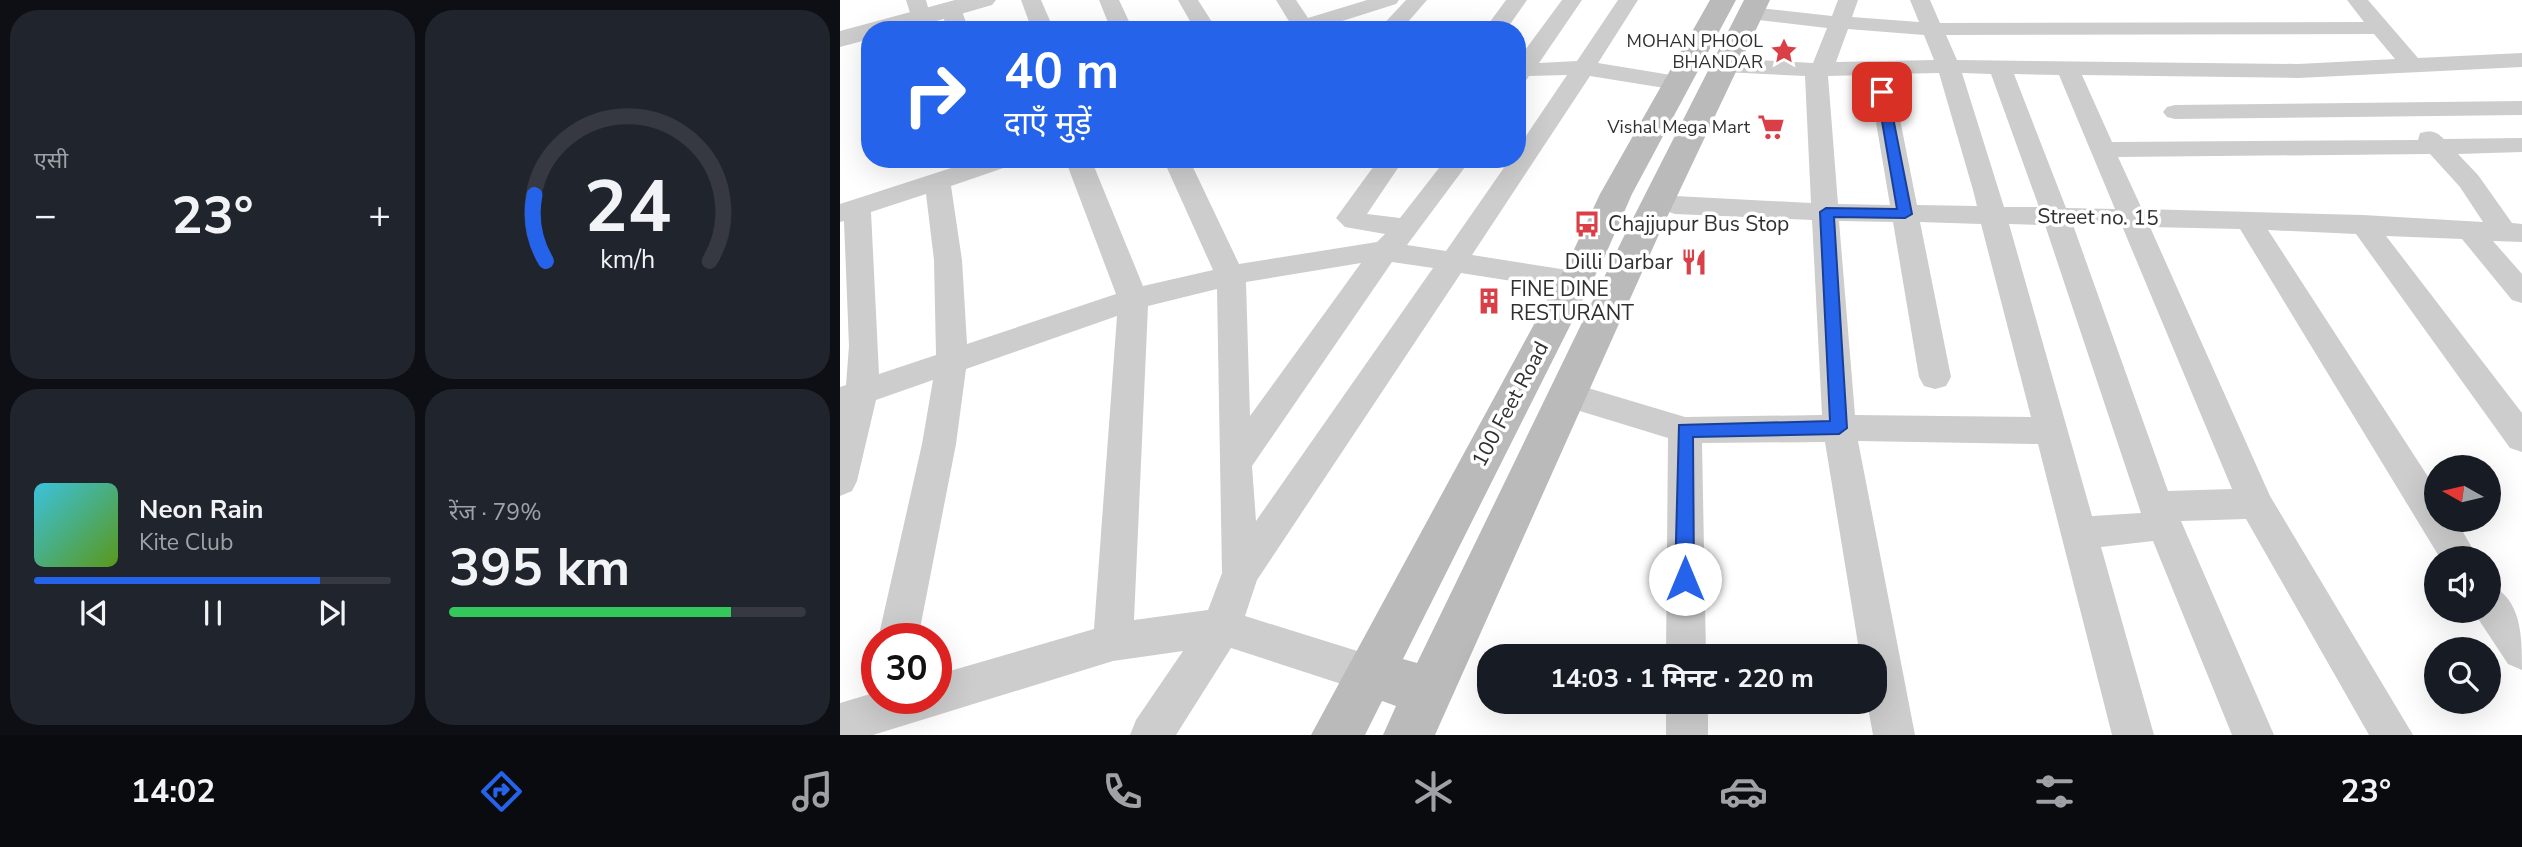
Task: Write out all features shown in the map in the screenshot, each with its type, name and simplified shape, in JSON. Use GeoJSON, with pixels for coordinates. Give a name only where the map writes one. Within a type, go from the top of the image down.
{"type":"FeatureCollection","features":[{"type":"Feature","properties":{"kind":"main road"},"geometry":{"type":"LineString","coordinates":[[1409,735],[1723,65],[1743,4]]}},
{"type":"Feature","properties":{"kind":"main road","name":"100 Feet Road"},"geometry":{"type":"LineString","coordinates":[[1337,735],[1574,281],[1616,194],[1677,83],[1743,4]]}},
{"type":"Feature","properties":{"kind":"main road"},"geometry":{"type":"LineString","coordinates":[[1369,673],[1430,692]]}},
{"type":"Feature","properties":{"kind":"street"},"geometry":{"type":"LineString","coordinates":[[894,21],[918,9],[954,19],[983,0]]}},
{"type":"Feature","properties":{"kind":"street"},"geometry":{"type":"LineString","coordinates":[[1031,0],[1039,21]]}},
{"type":"Feature","properties":{"kind":"street"},"geometry":{"type":"LineString","coordinates":[[1109,0],[1118,21]]}},
{"type":"Feature","properties":{"kind":"street"},"geometry":{"type":"LineString","coordinates":[[1188,0],[1201,21]]}},
{"type":"Feature","properties":{"kind":"street"},"geometry":{"type":"LineString","coordinates":[[1286,0],[1294,21]]}},
{"type":"Feature","properties":{"kind":"street"},"geometry":{"type":"LineString","coordinates":[[1320,21],[1389,0]]}},
{"type":"Feature","properties":{"kind":"street"},"geometry":{"type":"LineString","coordinates":[[1398,21],[1417,0]]}},
{"type":"Feature","properties":{"kind":"street"},"geometry":{"type":"LineString","coordinates":[[1502,21],[1517,0]]}},
{"type":"Feature","properties":{"kind":"street"},"geometry":{"type":"LineString","coordinates":[[1526,62],[1572,0]]}},
{"type":"Feature","properties":{"kind":"street"},"geometry":{"type":"LineString","coordinates":[[1526,153],[1628,0]]}},
{"type":"Feature","properties":{"kind":"street"},"geometry":{"type":"LineString","coordinates":[[1848,0],[1819,70],[1839,428],[1894,735]]}},
{"type":"Feature","properties":{"kind":"street"},"geometry":{"type":"LineString","coordinates":[[1920,0],[1948,66],[1994,216],[2133,735]]}},
{"type":"Feature","properties":{"kind":"street"},"geometry":{"type":"LineString","coordinates":[[2357,0],[2413,67]]}},
{"type":"Feature","properties":{"kind":"street"},"geometry":{"type":"LineString","coordinates":[[1743,4],[1839,23],[1933,29],[2381,28]]}},
{"type":"Feature","properties":{"kind":"street"},"geometry":{"type":"LineString","coordinates":[[1335,21],[1341,15]]}},
{"type":"Feature","properties":{"kind":"street"},"geometry":{"type":"LineString","coordinates":[[840,40],[861,34]]}},
{"type":"Feature","properties":{"kind":"street"},"geometry":{"type":"LineString","coordinates":[[1723,65],[1819,70],[1948,66],[2068,69],[2365,69],[2522,60]]}},
{"type":"Feature","properties":{"kind":"street"},"geometry":{"type":"LineString","coordinates":[[2475,63],[2522,107]]}},
{"type":"Feature","properties":{"kind":"street"},"geometry":{"type":"LineString","coordinates":[[1878,67],[1936,377]]}},
{"type":"Feature","properties":{"kind":"street"},"geometry":{"type":"LineString","coordinates":[[1526,72],[1584,68],[1677,83]]}},
{"type":"Feature","properties":{"kind":"street"},"geometry":{"type":"LineString","coordinates":[[2000,68],[2056,217],[2160,515],[2253,735]]}},
{"type":"Feature","properties":{"kind":"street"},"geometry":{"type":"LineString","coordinates":[[2068,69],[2256,504],[2392,735]]}},
{"type":"Feature","properties":{"kind":"street"},"geometry":{"type":"LineString","coordinates":[[2365,69],[2513,232]]}},
{"type":"Feature","properties":{"kind":"street"},"geometry":{"type":"LineString","coordinates":[[2175,112],[2522,107]]}},
{"type":"Feature","properties":{"kind":"street"},"geometry":{"type":"LineString","coordinates":[[2474,108],[2519,148]]}},
{"type":"Feature","properties":{"kind":"street"},"geometry":{"type":"LineString","coordinates":[[2252,109],[2281,150]]}},
{"type":"Feature","properties":{"kind":"street"},"geometry":{"type":"LineString","coordinates":[[2104,149],[2519,148]]}},
{"type":"Feature","properties":{"kind":"street"},"geometry":{"type":"LineString","coordinates":[[840,481],[851,396],[848,210],[978,168]]}},
{"type":"Feature","properties":{"kind":"street"},"geometry":{"type":"LineString","coordinates":[[1082,168],[1133,299],[1126,456],[1113,642]]}},
{"type":"Feature","properties":{"kind":"street"},"geometry":{"type":"LineString","coordinates":[[1180,168],[1231,277],[1235,464],[1241,573]]}},
{"type":"Feature","properties":{"kind":"street"},"geometry":{"type":"LineString","coordinates":[[1386,168],[1350,218],[1407,228]]}},
{"type":"Feature","properties":{"kind":"street"},"geometry":{"type":"LineString","coordinates":[[1235,464],[1385,251],[1407,228],[1452,168]]}},
{"type":"Feature","properties":{"kind":"street"},"geometry":{"type":"LineString","coordinates":[[1151,735],[1222,627],[1241,573],[1516,168]]}},
{"type":"Feature","properties":{"kind":"street"},"geometry":{"type":"LineString","coordinates":[[901,623],[939,444],[952,359],[948,260],[937,181]]}},
{"type":"Feature","properties":{"kind":"street","name":"Street no. 15"},"geometry":{"type":"LineString","coordinates":[[1675,205],[1826,212],[2248,220],[2513,232]]}},
{"type":"Feature","properties":{"kind":"street"},"geometry":{"type":"LineString","coordinates":[[2248,220],[2452,546]]}},
{"type":"Feature","properties":{"kind":"street"},"geometry":{"type":"LineString","coordinates":[[2363,224],[2522,438]]}},
{"type":"Feature","properties":{"kind":"street"},"geometry":{"type":"LineString","coordinates":[[2469,230],[2522,293]]}},
{"type":"Feature","properties":{"kind":"street"},"geometry":{"type":"LineString","coordinates":[[851,396],[952,359],[1133,299],[1331,257],[1385,251],[1574,281]]}},
{"type":"Feature","properties":{"kind":"street"},"geometry":{"type":"LineString","coordinates":[[1568,395],[1685,430],[1839,428],[2050,431]]}},
{"type":"Feature","properties":{"kind":"street"},"geometry":{"type":"LineString","coordinates":[[1685,430],[1686,644]]}},
{"type":"Feature","properties":{"kind":"street"},"geometry":{"type":"LineString","coordinates":[[2080,532],[2138,529],[2160,515],[2256,504]]}},
{"type":"Feature","properties":{"kind":"street"},"geometry":{"type":"LineString","coordinates":[[2501,620],[2522,650]]}},
{"type":"Feature","properties":{"kind":"street"},"geometry":{"type":"LineString","coordinates":[[952,690],[1113,642],[1222,627],[1369,673]]}},
{"type":"Feature","properties":{"kind":"street"},"geometry":{"type":"LineString","coordinates":[[1687,714],[1687,735]]}},
{"type":"Feature","properties":{"kind":"street"},"geometry":{"type":"LineString","coordinates":[[840,724],[881,715]]}},
{"type":"Feature","properties":{"kind":"place","name":"MOHAN PHOOL BHANDAR"},"geometry":{"type":"Point","coordinates":[1784,51]}},
{"type":"Feature","properties":{"kind":"place","name":"Vishal Mega Mart"},"geometry":{"type":"Point","coordinates":[1771,127]}},
{"type":"Feature","properties":{"kind":"place","name":"Chajjupur Bus Stop"},"geometry":{"type":"Point","coordinates":[1587,224]}},
{"type":"Feature","properties":{"kind":"place","name":"Dilli Darbar"},"geometry":{"type":"Point","coordinates":[1694,262]}},
{"type":"Feature","properties":{"kind":"place","name":"FINE DINE RESTURANT"},"geometry":{"type":"Point","coordinates":[1489,301]}},
{"type":"Feature","properties":{"kind":"route"},"geometry":{"type":"LineString","coordinates":[[1685,579],[1685,430],[1839,428],[1826,212],[1905,214],[1882,92]]}}]}
